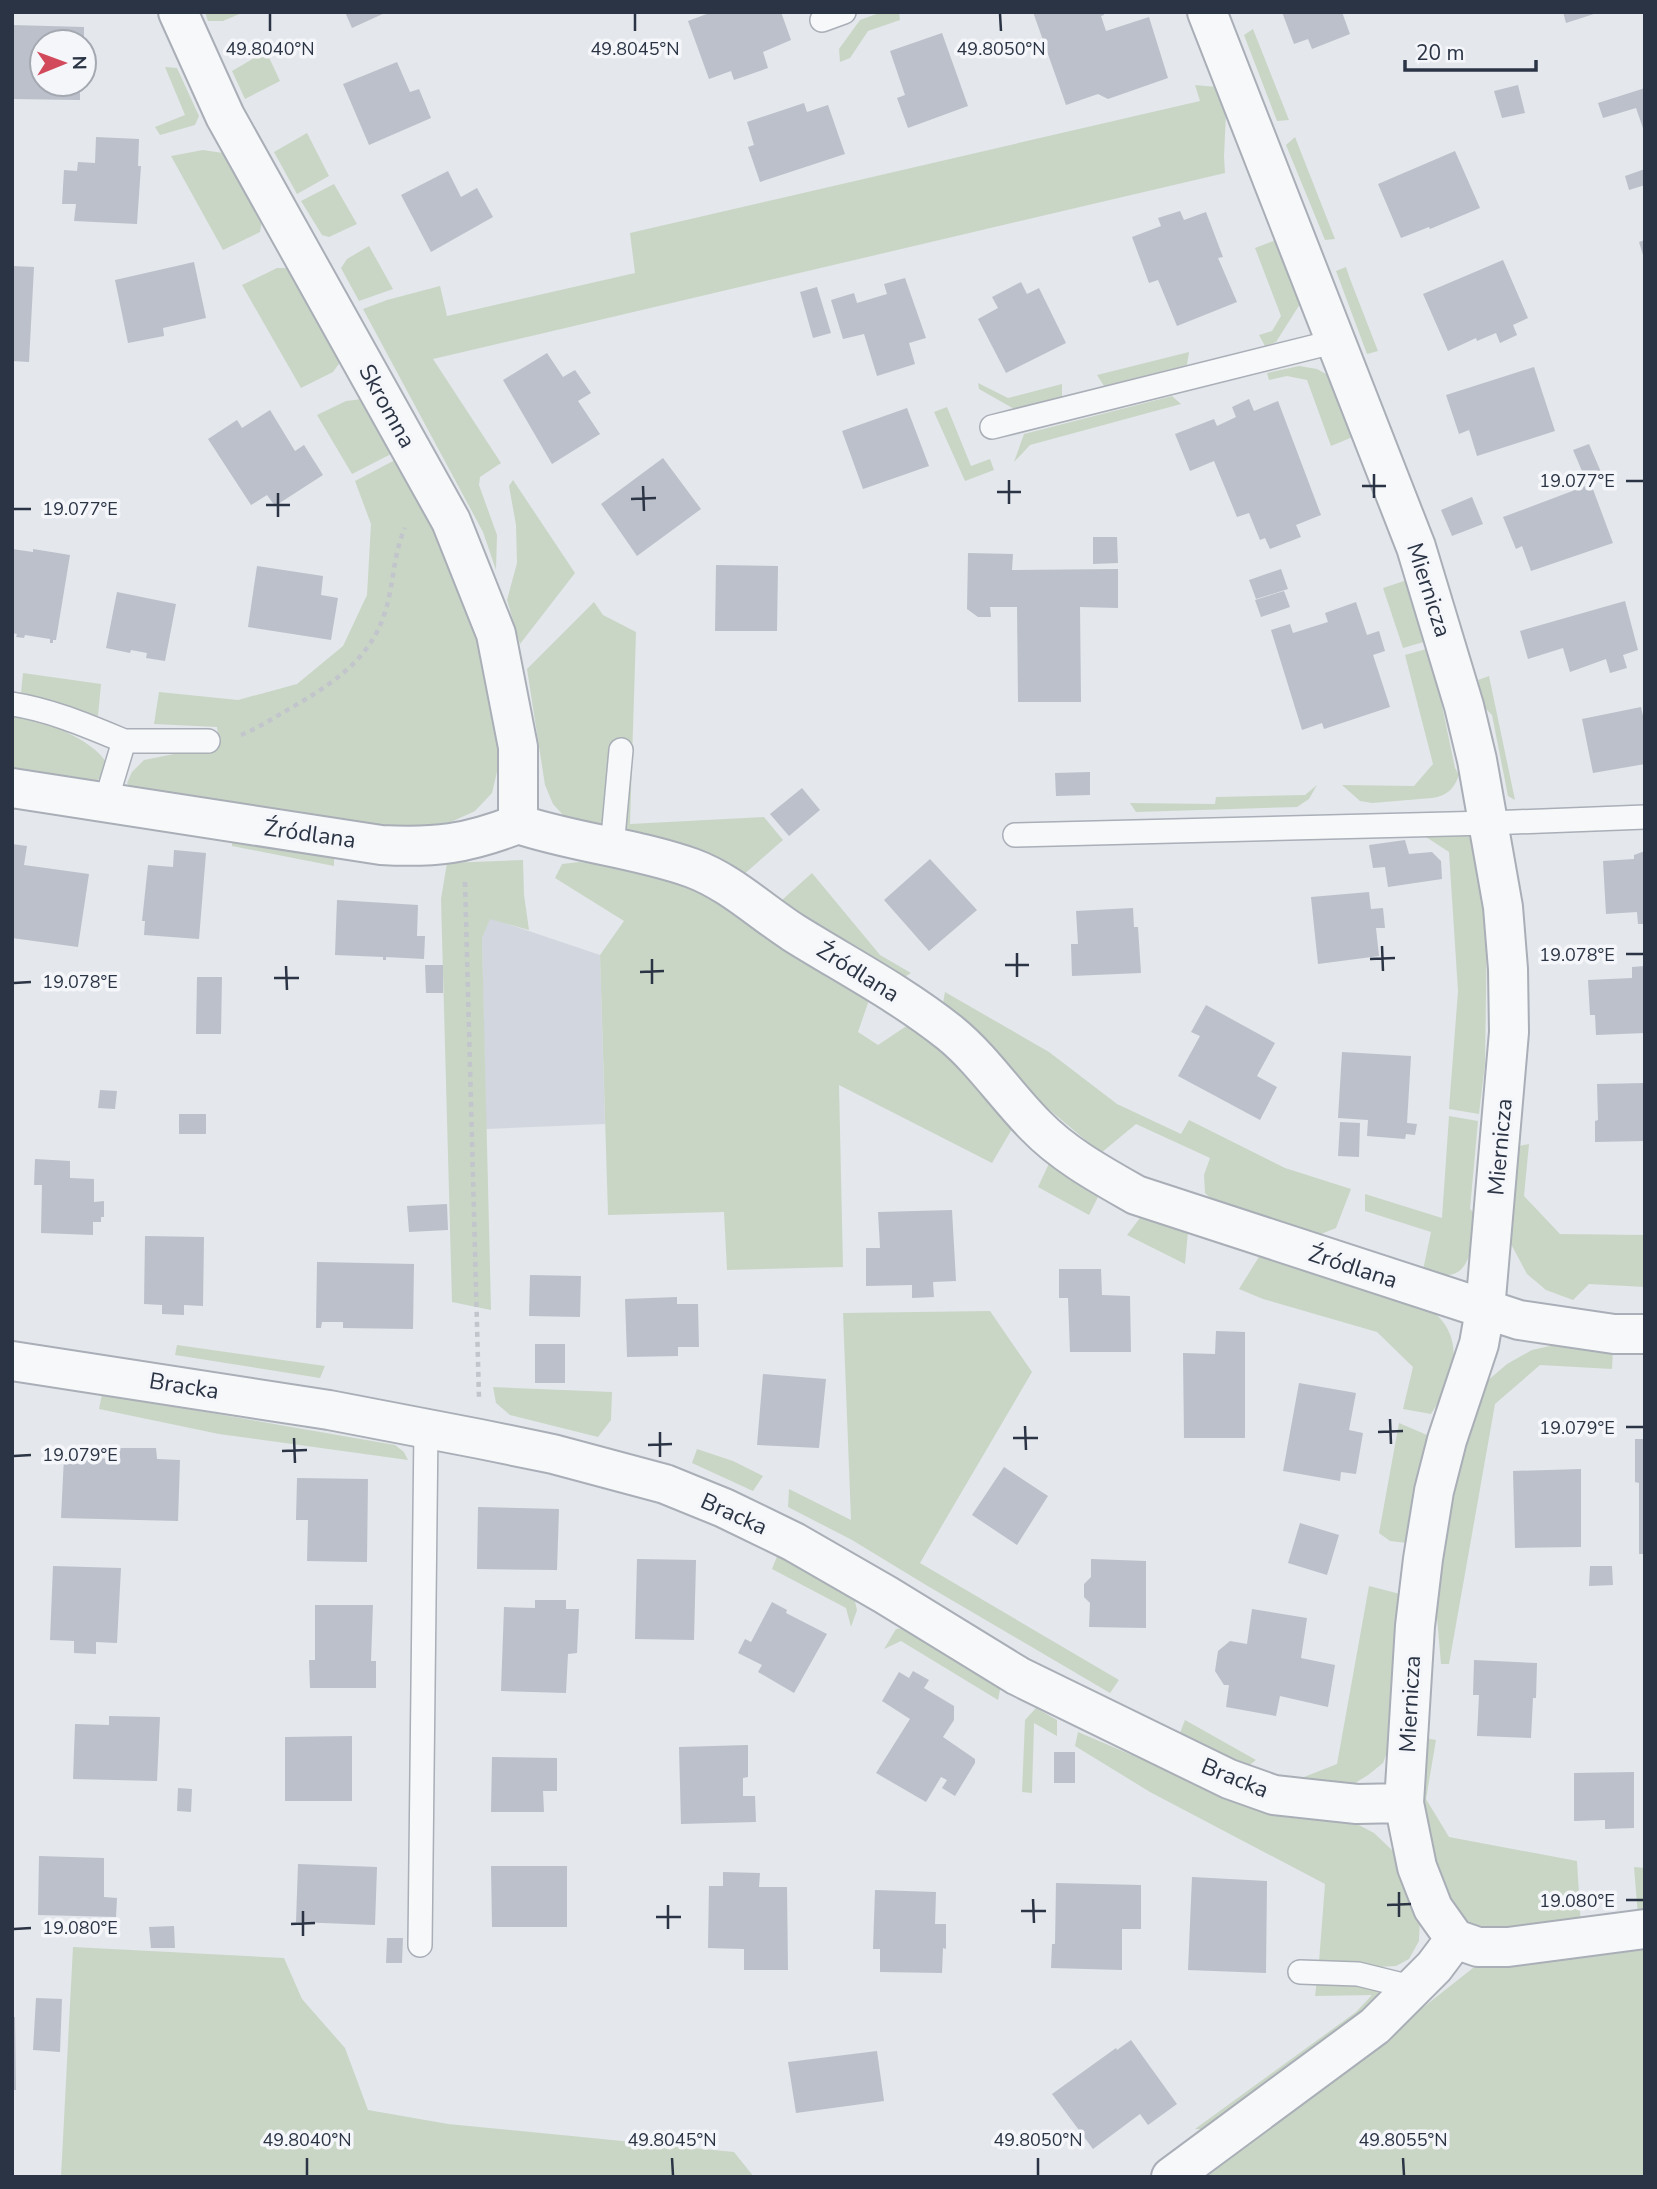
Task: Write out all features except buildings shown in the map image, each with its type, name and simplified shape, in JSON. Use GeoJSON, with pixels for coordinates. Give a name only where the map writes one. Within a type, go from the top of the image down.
{"type":"FeatureCollection","features":[{"type":"Feature","properties":{"kind":"street","name":"Skromna"},"geometry":{"type":"LineString","coordinates":[[178,12],[225,116],[451,521],[496,634],[518,747],[518,824]]}},
{"type":"Feature","properties":{"kind":"street","name":"Miernicza"},"geometry":{"type":"LineString","coordinates":[[1207,12],[1337,341],[1432,595],[1464,706],[1489,823],[1503,907],[1509,1032],[1485,1310],[1479,1344],[1447,1440],[1427,1532],[1415,1626],[1405,1803],[1417,1867],[1433,1908],[1455,1939]]}},
{"type":"Feature","properties":{"kind":"street","name":"Źródlana"},"geometry":{"type":"LineString","coordinates":[[12,788],[381,845],[421,847],[464,842],[489,836],[518,824],[554,836],[664,860],[719,880],[794,933],[883,985],[950,1033],[986,1066],[1037,1128],[1099,1175],[1136,1195],[1485,1310],[1553,1326],[1614,1334],[1645,1334]]}},
{"type":"Feature","properties":{"kind":"street","name":"Bracka"},"geometry":{"type":"LineString","coordinates":[[12,1361],[316,1408],[480,1439],[617,1470],[665,1484],[724,1508],[794,1542],[1018,1675],[1229,1779],[1273,1795],[1357,1804],[1405,1803]]}},
{"type":"Feature","properties":{"kind":"street"},"geometry":{"type":"LineString","coordinates":[[1171,2177],[1376,2026],[1415,1988],[1455,1939],[1478,1947],[1508,1948],[1645,1929]]}},
{"type":"Feature","properties":{"kind":"lane"},"geometry":{"type":"LineString","coordinates":[[992,427],[1337,341]]}},
{"type":"Feature","properties":{"kind":"lane"},"geometry":{"type":"LineString","coordinates":[[12,704],[32,707],[85,724],[124,741],[208,741]]}},
{"type":"Feature","properties":{"kind":"lane"},"geometry":{"type":"LineString","coordinates":[[106,801],[124,741]]}},
{"type":"Feature","properties":{"kind":"lane"},"geometry":{"type":"LineString","coordinates":[[612,848],[621,750]]}},
{"type":"Feature","properties":{"kind":"lane"},"geometry":{"type":"LineString","coordinates":[[1015,835],[1645,817]]}},
{"type":"Feature","properties":{"kind":"lane"},"geometry":{"type":"LineString","coordinates":[[420,1945],[426,1429]]}},
{"type":"Feature","properties":{"kind":"lane"},"geometry":{"type":"LineString","coordinates":[[1300,1972],[1359,1974],[1415,1988]]}},
{"type":"Feature","properties":{"kind":"path"},"geometry":{"type":"LineString","coordinates":[[208,741],[245,734],[328,687],[353,665],[371,642],[385,612],[403,533],[416,505],[430,485]]}},
{"type":"Feature","properties":{"kind":"path"},"geometry":{"type":"LineString","coordinates":[[464,842],[480,1439]]}},
{"type":"Feature","properties":{"kind":"shaded area"},"geometry":{"type":"Polygon","coordinates":[[[490,918],[600,955],[605,1124],[486,1129],[482,937],[490,918]]]}},
{"type":"Feature","properties":{"kind":"green space"},"geometry":{"type":"Polygon","coordinates":[[[205,12],[244,12],[223,21],[208,21],[205,12]]]}},
{"type":"Feature","properties":{"kind":"green space"},"geometry":{"type":"Polygon","coordinates":[[[882,12],[899,12],[900,20],[868,31],[850,58],[840,62],[839,49],[860,20],[882,12]]]}},
{"type":"Feature","properties":{"kind":"green space"},"geometry":{"type":"Polygon","coordinates":[[[1253,29],[1289,120],[1277,121],[1244,35],[1253,29]]]}},
{"type":"Feature","properties":{"kind":"green space"},"geometry":{"type":"Polygon","coordinates":[[[266,51],[280,81],[245,99],[232,71],[266,51]]]}},
{"type":"Feature","properties":{"kind":"green space"},"geometry":{"type":"Polygon","coordinates":[[[165,67],[177,68],[199,116],[195,125],[160,135],[155,127],[185,115],[165,67]]]}},
{"type":"Feature","properties":{"kind":"green space"},"geometry":{"type":"Polygon","coordinates":[[[1195,85],[1217,87],[1226,112],[1225,173],[433,359],[501,463],[480,477],[479,485],[497,535],[496,570],[483,532],[363,309],[440,286],[447,316],[635,273],[630,233],[1200,101],[1195,85]]]}},
{"type":"Feature","properties":{"kind":"green space"},"geometry":{"type":"Polygon","coordinates":[[[307,133],[329,176],[297,194],[274,152],[307,133]]]}},
{"type":"Feature","properties":{"kind":"green space"},"geometry":{"type":"Polygon","coordinates":[[[1295,137],[1335,239],[1325,240],[1286,145],[1295,137]]]}},
{"type":"Feature","properties":{"kind":"green space"},"geometry":{"type":"Polygon","coordinates":[[[203,150],[223,153],[262,221],[260,232],[223,250],[171,156],[203,150]]]}},
{"type":"Feature","properties":{"kind":"green space"},"geometry":{"type":"Polygon","coordinates":[[[334,184],[357,224],[329,237],[322,235],[301,201],[334,184]]]}},
{"type":"Feature","properties":{"kind":"green space"},"geometry":{"type":"Polygon","coordinates":[[[1276,240],[1300,304],[1276,342],[1265,346],[1259,335],[1272,331],[1281,316],[1255,248],[1276,240]]]}},
{"type":"Feature","properties":{"kind":"green space"},"geometry":{"type":"Polygon","coordinates":[[[369,246],[393,289],[359,301],[341,268],[347,259],[369,246]]]}},
{"type":"Feature","properties":{"kind":"green space"},"geometry":{"type":"Polygon","coordinates":[[[1346,267],[1378,351],[1367,354],[1336,271],[1346,267]]]}},
{"type":"Feature","properties":{"kind":"green space"},"geometry":{"type":"Polygon","coordinates":[[[277,268],[289,268],[341,361],[333,372],[301,388],[242,285],[277,268]]]}},
{"type":"Feature","properties":{"kind":"green space"},"geometry":{"type":"Polygon","coordinates":[[[1189,352],[1187,365],[1104,386],[1097,375],[1189,352]]]}},
{"type":"Feature","properties":{"kind":"green space"},"geometry":{"type":"Polygon","coordinates":[[[1299,366],[1317,369],[1333,378],[1355,436],[1331,446],[1307,380],[1287,376],[1269,380],[1267,373],[1299,366]]]}},
{"type":"Feature","properties":{"kind":"green space"},"geometry":{"type":"Polygon","coordinates":[[[978,383],[1008,398],[1062,384],[1062,397],[1016,410],[979,389],[978,383]]]}},
{"type":"Feature","properties":{"kind":"green space"},"geometry":{"type":"Polygon","coordinates":[[[1172,396],[1181,404],[1030,445],[1014,462],[1024,434],[1172,396]]]}},
{"type":"Feature","properties":{"kind":"green space"},"geometry":{"type":"Polygon","coordinates":[[[362,399],[393,453],[352,474],[317,415],[346,401],[362,399]]]}},
{"type":"Feature","properties":{"kind":"green space"},"geometry":{"type":"Polygon","coordinates":[[[947,407],[971,466],[990,459],[994,470],[965,481],[934,412],[947,407]]]}},
{"type":"Feature","properties":{"kind":"green space"},"geometry":{"type":"Polygon","coordinates":[[[397,459],[442,538],[483,643],[500,759],[492,793],[475,811],[451,822],[420,826],[374,826],[134,793],[127,783],[132,772],[144,760],[219,745],[217,727],[154,724],[159,692],[238,700],[297,684],[343,646],[367,595],[371,524],[355,481],[397,459]]]}},
{"type":"Feature","properties":{"kind":"green space"},"geometry":{"type":"Polygon","coordinates":[[[513,480],[575,573],[520,644],[507,600],[517,563],[516,525],[509,486],[513,480]]]}},
{"type":"Feature","properties":{"kind":"green space"},"geometry":{"type":"Polygon","coordinates":[[[1407,580],[1427,641],[1403,648],[1383,588],[1407,580]]]}},
{"type":"Feature","properties":{"kind":"green space"},"geometry":{"type":"Polygon","coordinates":[[[594,602],[603,615],[636,632],[630,824],[764,817],[783,840],[742,876],[627,830],[625,824],[605,829],[578,824],[563,815],[553,804],[545,785],[527,669],[594,602]]]}},
{"type":"Feature","properties":{"kind":"green space"},"geometry":{"type":"Polygon","coordinates":[[[1430,648],[1455,768],[1459,775],[1457,780],[1442,796],[1372,803],[1360,801],[1342,785],[1414,786],[1433,764],[1405,655],[1430,648]]]}},
{"type":"Feature","properties":{"kind":"green space"},"geometry":{"type":"Polygon","coordinates":[[[23,673],[101,684],[98,716],[21,693],[23,673]]]}},
{"type":"Feature","properties":{"kind":"green space"},"geometry":{"type":"Polygon","coordinates":[[[1489,676],[1515,800],[1508,796],[1492,715],[1484,707],[1478,680],[1489,676]]]}},
{"type":"Feature","properties":{"kind":"green space"},"geometry":{"type":"Polygon","coordinates":[[[12,716],[52,726],[79,739],[101,755],[108,765],[105,775],[96,781],[12,773],[12,716]]]}},
{"type":"Feature","properties":{"kind":"green space"},"geometry":{"type":"Polygon","coordinates":[[[1317,785],[1309,799],[1297,807],[1136,812],[1130,803],[1215,804],[1216,797],[1305,795],[1317,785]]]}},
{"type":"Feature","properties":{"kind":"green space"},"geometry":{"type":"Polygon","coordinates":[[[1352,825],[1467,834],[1474,843],[1487,926],[1485,1064],[1479,1114],[1449,1109],[1458,991],[1449,852],[1426,837],[1345,838],[1352,825]]]}},
{"type":"Feature","properties":{"kind":"green space"},"geometry":{"type":"Polygon","coordinates":[[[232,837],[327,854],[334,859],[334,866],[232,846],[232,837]]]}},
{"type":"Feature","properties":{"kind":"green space"},"geometry":{"type":"Polygon","coordinates":[[[523,860],[529,930],[490,919],[482,938],[491,1310],[452,1302],[441,899],[447,863],[523,860]]]}},
{"type":"Feature","properties":{"kind":"green space"},"geometry":{"type":"Polygon","coordinates":[[[579,862],[640,870],[713,895],[869,1000],[858,1032],[878,1045],[911,1023],[978,1081],[1012,1129],[992,1163],[839,1085],[843,1267],[727,1270],[724,1212],[608,1215],[600,955],[624,921],[555,878],[562,864],[579,862]]]}},
{"type":"Feature","properties":{"kind":"green space"},"geometry":{"type":"Polygon","coordinates":[[[812,873],[880,955],[911,973],[900,980],[782,900],[812,873]]]}},
{"type":"Feature","properties":{"kind":"green space"},"geometry":{"type":"Polygon","coordinates":[[[945,992],[1049,1052],[1117,1104],[1181,1134],[1189,1120],[1285,1168],[1351,1189],[1336,1228],[1321,1234],[1299,1233],[1218,1205],[1205,1193],[1204,1175],[1210,1158],[1136,1124],[1101,1153],[1046,1107],[1014,1073],[949,1014],[943,1003],[945,992]]]}},
{"type":"Feature","properties":{"kind":"green space"},"geometry":{"type":"Polygon","coordinates":[[[1449,1116],[1478,1121],[1470,1209],[1474,1213],[1470,1252],[1462,1268],[1446,1275],[1423,1270],[1431,1232],[1365,1211],[1365,1194],[1442,1218],[1449,1116]]]}},
{"type":"Feature","properties":{"kind":"green space"},"geometry":{"type":"Polygon","coordinates":[[[1529,1144],[1524,1196],[1560,1234],[1645,1235],[1645,1287],[1589,1284],[1573,1300],[1546,1290],[1527,1274],[1511,1244],[1519,1146],[1529,1144]]]}},
{"type":"Feature","properties":{"kind":"green space"},"geometry":{"type":"Polygon","coordinates":[[[1052,1157],[1086,1180],[1098,1197],[1089,1215],[1038,1187],[1052,1157]]]}},
{"type":"Feature","properties":{"kind":"green space"},"geometry":{"type":"Polygon","coordinates":[[[1143,1214],[1188,1231],[1185,1264],[1127,1235],[1143,1214]]]}},
{"type":"Feature","properties":{"kind":"green space"},"geometry":{"type":"Polygon","coordinates":[[[1262,1252],[1412,1299],[1439,1317],[1453,1343],[1454,1357],[1447,1386],[1431,1414],[1403,1409],[1413,1367],[1377,1332],[1263,1299],[1239,1289],[1262,1252]]]}},
{"type":"Feature","properties":{"kind":"green space"},"geometry":{"type":"Polygon","coordinates":[[[990,1311],[1032,1372],[920,1563],[1119,1680],[1110,1693],[852,1540],[788,1507],[789,1489],[851,1520],[843,1313],[990,1311]]]}},
{"type":"Feature","properties":{"kind":"green space"},"geometry":{"type":"Polygon","coordinates":[[[1559,1344],[1613,1349],[1612,1369],[1540,1365],[1495,1404],[1449,1664],[1441,1664],[1434,1583],[1451,1474],[1486,1382],[1507,1364],[1532,1350],[1559,1344]]]}},
{"type":"Feature","properties":{"kind":"green space"},"geometry":{"type":"Polygon","coordinates":[[[177,1345],[325,1366],[320,1378],[175,1355],[177,1345]]]}},
{"type":"Feature","properties":{"kind":"green space"},"geometry":{"type":"Polygon","coordinates":[[[493,1387],[612,1392],[611,1420],[598,1437],[510,1415],[496,1403],[493,1387]]]}},
{"type":"Feature","properties":{"kind":"green space"},"geometry":{"type":"Polygon","coordinates":[[[102,1394],[395,1445],[404,1452],[408,1460],[219,1434],[99,1409],[102,1394]]]}},
{"type":"Feature","properties":{"kind":"green space"},"geometry":{"type":"Polygon","coordinates":[[[1399,1423],[1427,1435],[1407,1543],[1390,1541],[1379,1533],[1399,1423]]]}},
{"type":"Feature","properties":{"kind":"green space"},"geometry":{"type":"Polygon","coordinates":[[[697,1449],[733,1461],[763,1476],[753,1491],[692,1463],[697,1449]]]}},
{"type":"Feature","properties":{"kind":"green space"},"geometry":{"type":"Polygon","coordinates":[[[778,1554],[854,1597],[857,1610],[851,1627],[846,1608],[772,1569],[778,1554]]]}},
{"type":"Feature","properties":{"kind":"green space"},"geometry":{"type":"Polygon","coordinates":[[[1369,1586],[1400,1594],[1392,1739],[1383,1763],[1352,1785],[1294,1781],[1337,1764],[1369,1586]]]}},
{"type":"Feature","properties":{"kind":"green space"},"geometry":{"type":"Polygon","coordinates":[[[904,1628],[1001,1685],[998,1700],[901,1641],[884,1649],[896,1629],[904,1628]]]}},
{"type":"Feature","properties":{"kind":"green space"},"geometry":{"type":"Polygon","coordinates":[[[1036,1708],[1057,1720],[1057,1736],[1034,1723],[1032,1793],[1022,1792],[1025,1720],[1036,1708]]]}},
{"type":"Feature","properties":{"kind":"green space"},"geometry":{"type":"Polygon","coordinates":[[[1185,1720],[1256,1760],[1243,1770],[1178,1738],[1185,1720]]]}},
{"type":"Feature","properties":{"kind":"green space"},"geometry":{"type":"Polygon","coordinates":[[[1078,1732],[1216,1791],[1353,1822],[1374,1833],[1394,1852],[1420,1914],[1419,1941],[1409,1959],[1396,1966],[1378,1967],[1319,1962],[1325,1884],[1150,1792],[1075,1746],[1078,1732]]]}},
{"type":"Feature","properties":{"kind":"green space"},"geometry":{"type":"Polygon","coordinates":[[[1425,1738],[1436,1740],[1426,1799],[1449,1837],[1577,1861],[1581,1927],[1489,1934],[1465,1921],[1449,1905],[1419,1819],[1425,1738]]]}},
{"type":"Feature","properties":{"kind":"green space"},"geometry":{"type":"Polygon","coordinates":[[[1634,1867],[1645,1868],[1645,1916],[1638,1916],[1634,1867]]]}},
{"type":"Feature","properties":{"kind":"green space"},"geometry":{"type":"Polygon","coordinates":[[[1645,1944],[1645,2177],[1194,2177],[1378,2043],[1473,1968],[1498,1961],[1645,1944]]]}},
{"type":"Feature","properties":{"kind":"green space"},"geometry":{"type":"Polygon","coordinates":[[[73,1947],[284,1958],[302,1999],[345,2048],[368,2110],[448,2124],[734,2152],[754,2177],[61,2177],[73,1947]]]}},
{"type":"Feature","properties":{"kind":"green space"},"geometry":{"type":"Polygon","coordinates":[[[1317,1980],[1372,1984],[1379,1989],[1381,1997],[1216,2130],[1195,2129],[1356,2012],[1372,1995],[1315,1996],[1317,1980]]]}}]}
